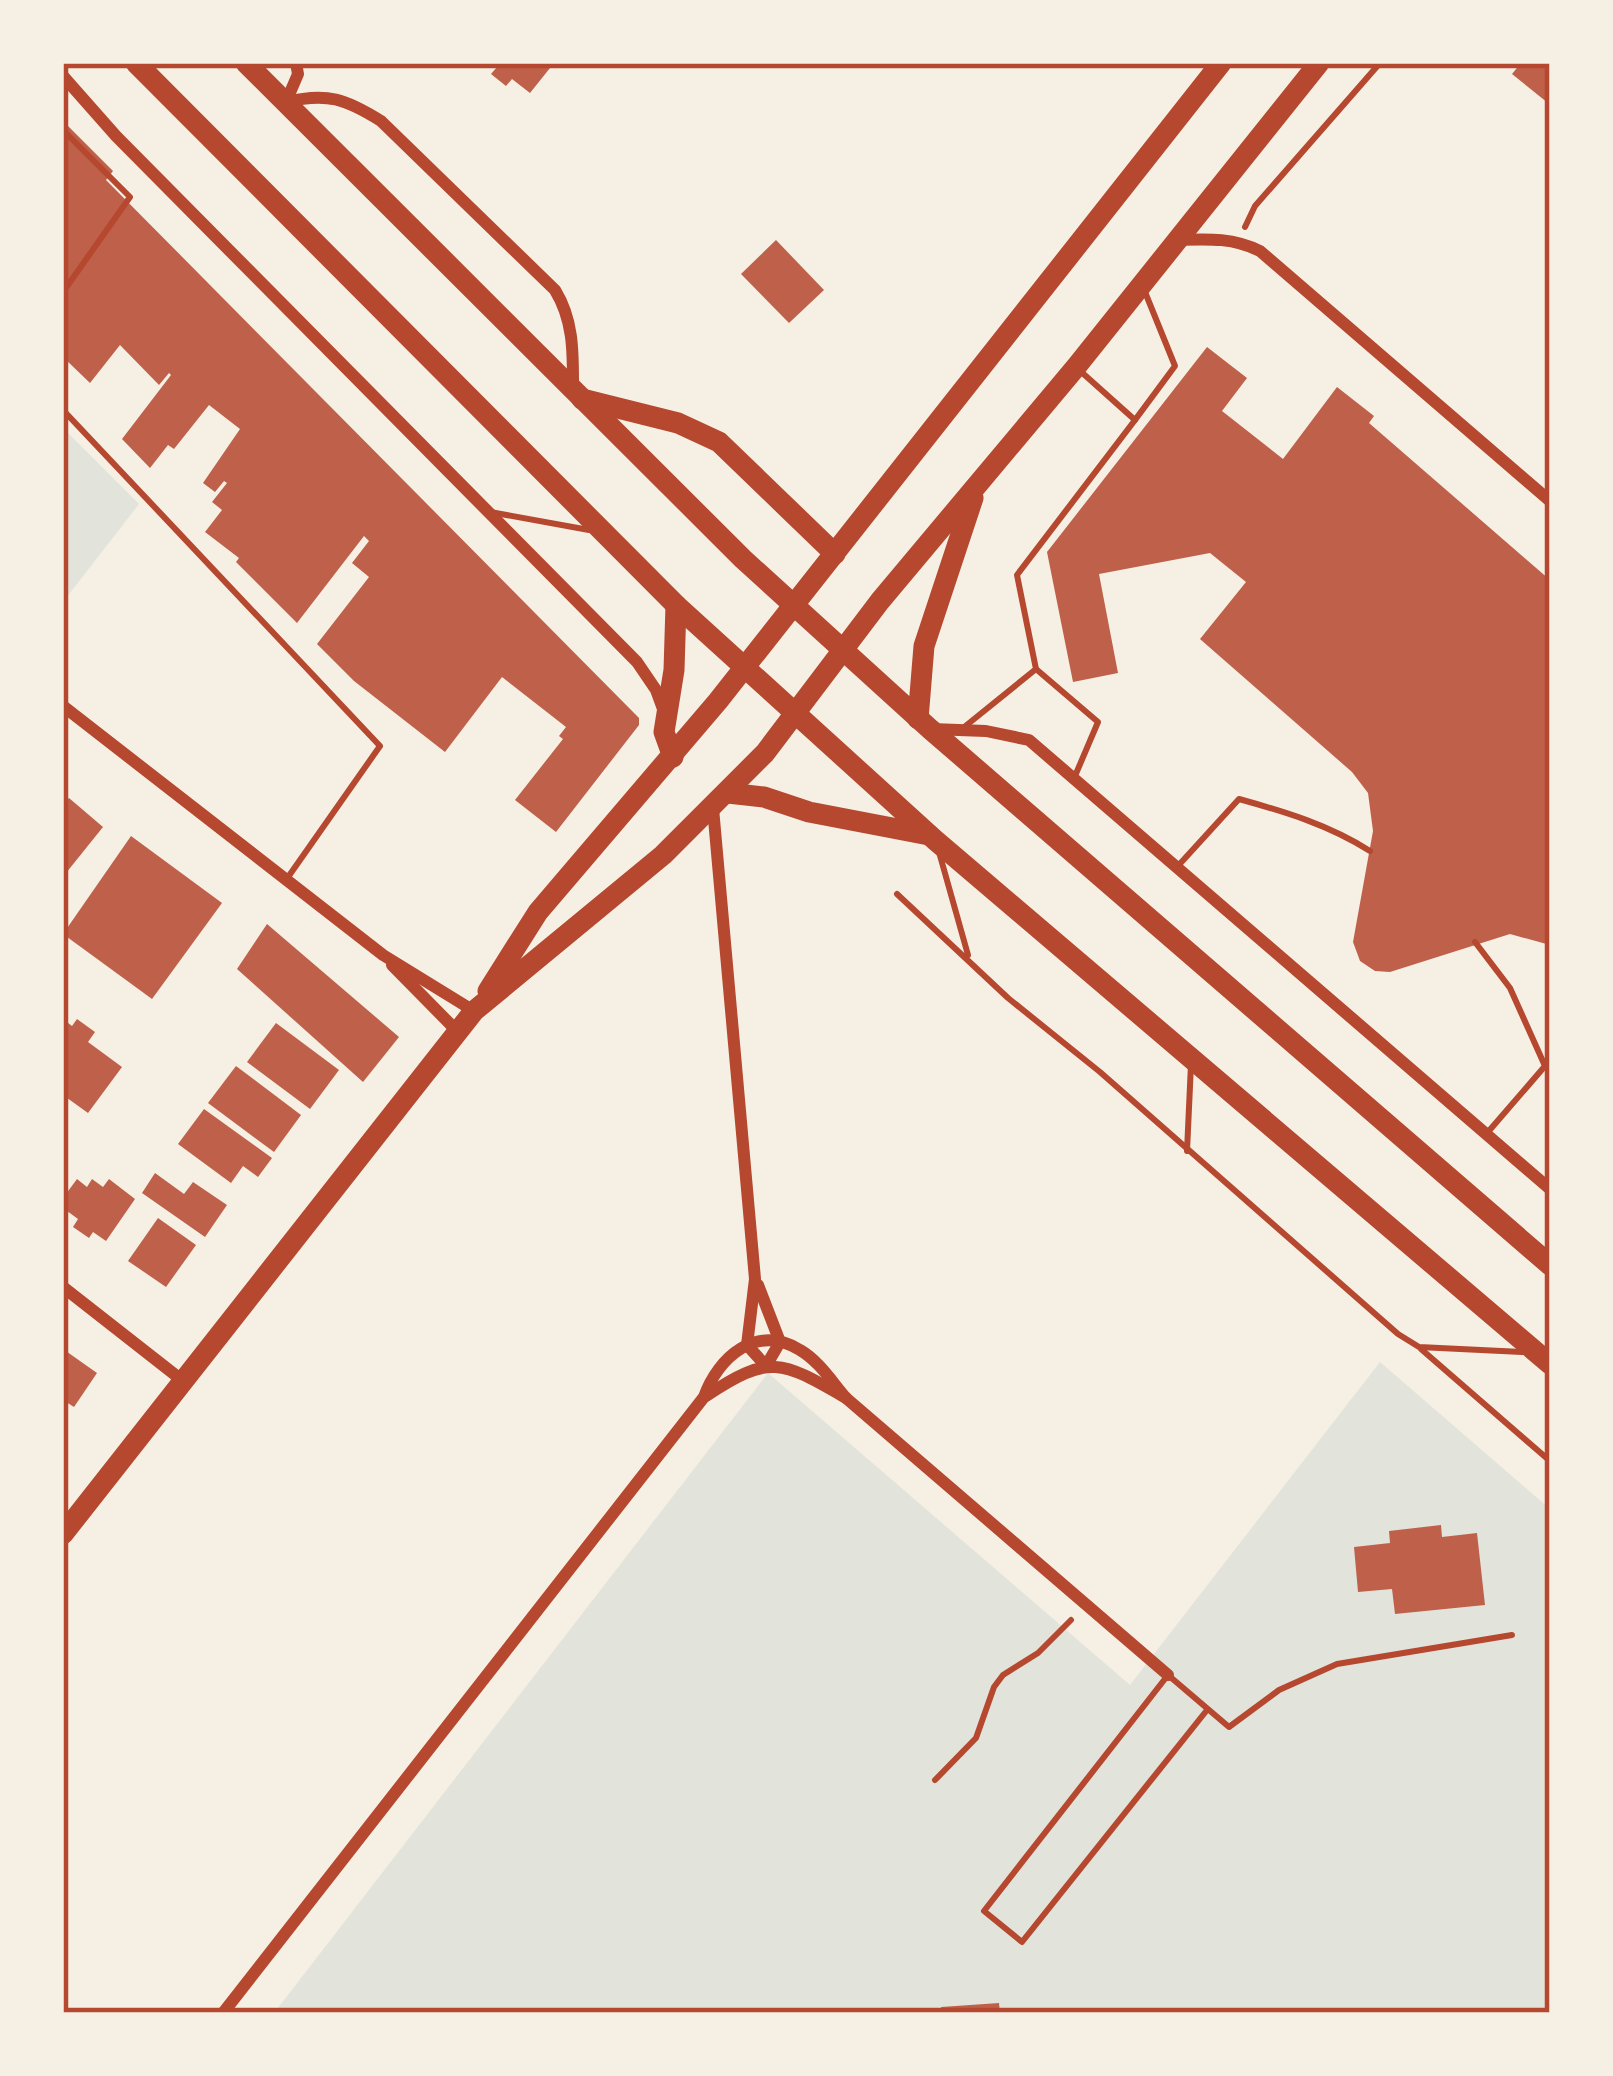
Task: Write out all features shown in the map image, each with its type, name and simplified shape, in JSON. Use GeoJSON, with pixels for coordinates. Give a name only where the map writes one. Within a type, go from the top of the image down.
{"type":"FeatureCollection","features":[{"type":"Feature","properties":{"kind":"main road"},"geometry":{"type":"LineString","coordinates":[[136,63],[676,604],[796,716],[1544,1358]]}},
{"type":"Feature","properties":{"kind":"main road"},"geometry":{"type":"LineString","coordinates":[[246,63],[843,651],[1550,1265]]}},
{"type":"Feature","properties":{"kind":"main road"},"geometry":{"type":"LineString","coordinates":[[63,1534],[476,1009],[538,912],[673,757],[1221,63]]}},
{"type":"Feature","properties":{"kind":"main road"},"geometry":{"type":"LineString","coordinates":[[476,1009],[592,916],[721,800],[796,716],[843,651],[1319,63]]}},
{"type":"Feature","properties":{"kind":"main road"},"geometry":{"type":"LineString","coordinates":[[578,394],[679,423],[719,442],[835,554]]}},
{"type":"Feature","properties":{"kind":"main road"},"geometry":{"type":"LineString","coordinates":[[924,724],[924,646],[977,486]]}},
{"type":"Feature","properties":{"kind":"main road"},"geometry":{"type":"LineString","coordinates":[[673,757],[664,731],[674,670],[676,604]]}},
{"type":"Feature","properties":{"kind":"main road"},"geometry":{"type":"LineString","coordinates":[[721,800],[764,797],[808,812],[932,837]]}},
{"type":"Feature","properties":{"kind":"street"},"geometry":{"type":"LineString","coordinates":[[286,103],[298,74],[296,63]]}},
{"type":"Feature","properties":{"kind":"street"},"geometry":{"type":"LineString","coordinates":[[63,76],[116,136],[643,669],[666,721]]}},
{"type":"Feature","properties":{"kind":"street"},"geometry":{"type":"LineString","coordinates":[[286,103],[315,95],[348,102],[381,121],[555,290],[567,309],[578,394]]}},
{"type":"Feature","properties":{"kind":"street"},"geometry":{"type":"LineString","coordinates":[[1175,240],[1239,242],[1260,251],[1550,501]]}},
{"type":"Feature","properties":{"kind":"street"},"geometry":{"type":"LineString","coordinates":[[63,706],[383,956],[457,1031]]}},
{"type":"Feature","properties":{"kind":"street"},"geometry":{"type":"LineString","coordinates":[[924,724],[1029,740],[1550,1189]]}},
{"type":"Feature","properties":{"kind":"street"},"geometry":{"type":"LineString","coordinates":[[721,800],[726,946],[755,1280],[747,1345],[766,1366]]}},
{"type":"Feature","properties":{"kind":"street"},"geometry":{"type":"LineString","coordinates":[[383,956],[476,1009]]}},
{"type":"Feature","properties":{"kind":"street"},"geometry":{"type":"LineString","coordinates":[[755,1280],[780,1342]]}},
{"type":"Feature","properties":{"kind":"street"},"geometry":{"type":"LineString","coordinates":[[63,1287],[183,1381]]}},
{"type":"Feature","properties":{"kind":"street"},"geometry":{"type":"LineString","coordinates":[[766,1366],[780,1342]]}},
{"type":"Feature","properties":{"kind":"street"},"geometry":{"type":"LineString","coordinates":[[223,2013],[704,1397],[723,1361],[747,1345],[780,1342],[806,1354],[846,1398],[1168,1676]]}},
{"type":"Feature","properties":{"kind":"street"},"geometry":{"type":"LineString","coordinates":[[704,1397],[743,1371],[766,1366],[802,1373],[846,1398]]}},
{"type":"Feature","properties":{"kind":"lane"},"geometry":{"type":"LineString","coordinates":[[1074,778],[1098,722],[1036,669],[1017,575],[1175,366],[1141,283]]}},
{"type":"Feature","properties":{"kind":"lane"},"geometry":{"type":"LineString","coordinates":[[1076,367],[1135,419]]}},
{"type":"Feature","properties":{"kind":"lane"},"geometry":{"type":"LineString","coordinates":[[63,410],[380,746],[286,880]]}},
{"type":"Feature","properties":{"kind":"lane"},"geometry":{"type":"LineString","coordinates":[[487,511],[610,535]]}},
{"type":"Feature","properties":{"kind":"lane"},"geometry":{"type":"LineString","coordinates":[[960,730],[1036,669]]}},
{"type":"Feature","properties":{"kind":"lane"},"geometry":{"type":"LineString","coordinates":[[1178,868],[1239,799],[1308,820],[1370,851]]}},
{"type":"Feature","properties":{"kind":"lane"},"geometry":{"type":"LineString","coordinates":[[932,837],[969,958]]}},
{"type":"Feature","properties":{"kind":"lane"},"geometry":{"type":"LineString","coordinates":[[897,894],[1008,998],[1550,1461]]}},
{"type":"Feature","properties":{"kind":"lane"},"geometry":{"type":"LineString","coordinates":[[1475,942],[1510,988],[1548,1068],[1486,1134]]}},
{"type":"Feature","properties":{"kind":"lane"},"geometry":{"type":"LineString","coordinates":[[1187,1151],[1191,1059]]}},
{"type":"Feature","properties":{"kind":"lane"},"geometry":{"type":"LineString","coordinates":[[1419,1347],[1544,1358]]}},
{"type":"Feature","properties":{"kind":"lane"},"geometry":{"type":"LineString","coordinates":[[1208,1710],[1022,1942],[984,1911],[1168,1676],[1229,1727],[1279,1690],[1336,1664],[1512,1635]]}},
{"type":"Feature","properties":{"kind":"path"},"geometry":{"type":"LineString","coordinates":[[1239,242],[1256,206],[1380,63]]}},
{"type":"Feature","properties":{"kind":"path"},"geometry":{"type":"LineString","coordinates":[[63,130],[130,197],[63,292]]}},
{"type":"Feature","properties":{"kind":"path"},"geometry":{"type":"LineString","coordinates":[[935,1780],[976,1738],[994,1687],[1003,1676],[1038,1653],[1086,1605]]}},
{"type":"Feature","properties":{"kind":"shaded area"},"geometry":{"type":"Polygon","coordinates":[[[63,428],[139,504],[63,602],[63,428]]]}},
{"type":"Feature","properties":{"kind":"shaded area"},"geometry":{"type":"Polygon","coordinates":[[[1380,1362],[1550,1509],[1550,2013],[274,2013],[768,1373],[1130,1685],[1380,1362]]]}},
{"type":"Feature","properties":{"kind":"building"},"geometry":{"type":"Polygon","coordinates":[[[492,63],[554,63],[530,93],[512,79],[506,86],[491,74],[497,67],[492,63]]]}},
{"type":"Feature","properties":{"kind":"building"},"geometry":{"type":"Polygon","coordinates":[[[1521,63],[1550,63],[1548,103],[1512,74],[1521,63]]]}},
{"type":"Feature","properties":{"kind":"building"},"geometry":{"type":"Polygon","coordinates":[[[63,121],[113,171],[106,180],[639,718],[639,725],[556,832],[515,800],[563,739],[559,736],[566,727],[502,677],[445,752],[354,681],[317,644],[369,577],[352,563],[369,541],[364,536],[297,623],[236,562],[239,558],[205,532],[222,510],[212,502],[227,483],[215,492],[203,483],[240,429],[209,405],[174,449],[168,445],[150,468],[122,439],[171,375],[159,385],[120,345],[90,383],[63,357],[63,121]]]}},
{"type":"Feature","properties":{"kind":"building"},"geometry":{"type":"Polygon","coordinates":[[[776,240],[824,290],[789,323],[741,274],[776,240]]]}},
{"type":"Feature","properties":{"kind":"building"},"geometry":{"type":"Polygon","coordinates":[[[1207,347],[1247,378],[1222,411],[1283,459],[1337,387],[1374,416],[1369,423],[1550,580],[1550,945],[1510,934],[1390,972],[1375,971],[1360,961],[1353,942],[1373,831],[1368,793],[1352,772],[1200,639],[1246,582],[1210,553],[1099,574],[1118,673],[1073,682],[1047,552],[1207,347]]]}},
{"type":"Feature","properties":{"kind":"building"},"geometry":{"type":"Polygon","coordinates":[[[69,798],[103,827],[66,873],[63,805],[69,798]]]}},
{"type":"Feature","properties":{"kind":"building"},"geometry":{"type":"Polygon","coordinates":[[[131,836],[222,903],[152,999],[63,934],[131,836]]]}},
{"type":"Feature","properties":{"kind":"building"},"geometry":{"type":"Polygon","coordinates":[[[267,924],[399,1037],[363,1082],[237,969],[267,924]]]}},
{"type":"Feature","properties":{"kind":"building"},"geometry":{"type":"Polygon","coordinates":[[[63,1019],[72,1026],[77,1019],[95,1032],[88,1042],[122,1067],[88,1113],[63,1095],[63,1019]]]}},
{"type":"Feature","properties":{"kind":"building"},"geometry":{"type":"Polygon","coordinates":[[[276,1023],[339,1070],[310,1109],[247,1062],[276,1023]]]}},
{"type":"Feature","properties":{"kind":"building"},"geometry":{"type":"Polygon","coordinates":[[[236,1066],[301,1115],[274,1152],[208,1103],[236,1066]]]}},
{"type":"Feature","properties":{"kind":"building"},"geometry":{"type":"Polygon","coordinates":[[[204,1109],[272,1158],[258,1177],[243,1166],[231,1183],[178,1144],[204,1109]]]}},
{"type":"Feature","properties":{"kind":"building"},"geometry":{"type":"Polygon","coordinates":[[[155,1173],[184,1194],[193,1182],[227,1205],[205,1237],[142,1193],[155,1173]]]}},
{"type":"Feature","properties":{"kind":"building"},"geometry":{"type":"Polygon","coordinates":[[[77,1179],[87,1187],[92,1179],[103,1187],[109,1179],[135,1199],[106,1241],[93,1232],[89,1238],[73,1227],[78,1219],[63,1208],[63,1198],[77,1179]]]}},
{"type":"Feature","properties":{"kind":"building"},"geometry":{"type":"Polygon","coordinates":[[[158,1218],[196,1245],[166,1287],[128,1261],[158,1218]]]}},
{"type":"Feature","properties":{"kind":"building"},"geometry":{"type":"Polygon","coordinates":[[[63,1349],[97,1373],[74,1407],[63,1400],[63,1349]]]}},
{"type":"Feature","properties":{"kind":"building"},"geometry":{"type":"Polygon","coordinates":[[[1441,1525],[1442,1537],[1477,1533],[1485,1605],[1395,1614],[1392,1589],[1358,1592],[1354,1547],[1390,1543],[1389,1531],[1441,1525]]]}},
{"type":"Feature","properties":{"kind":"building"},"geometry":{"type":"Polygon","coordinates":[[[999,2003],[1000,2013],[942,2013],[941,2007],[999,2003]]]}}]}
